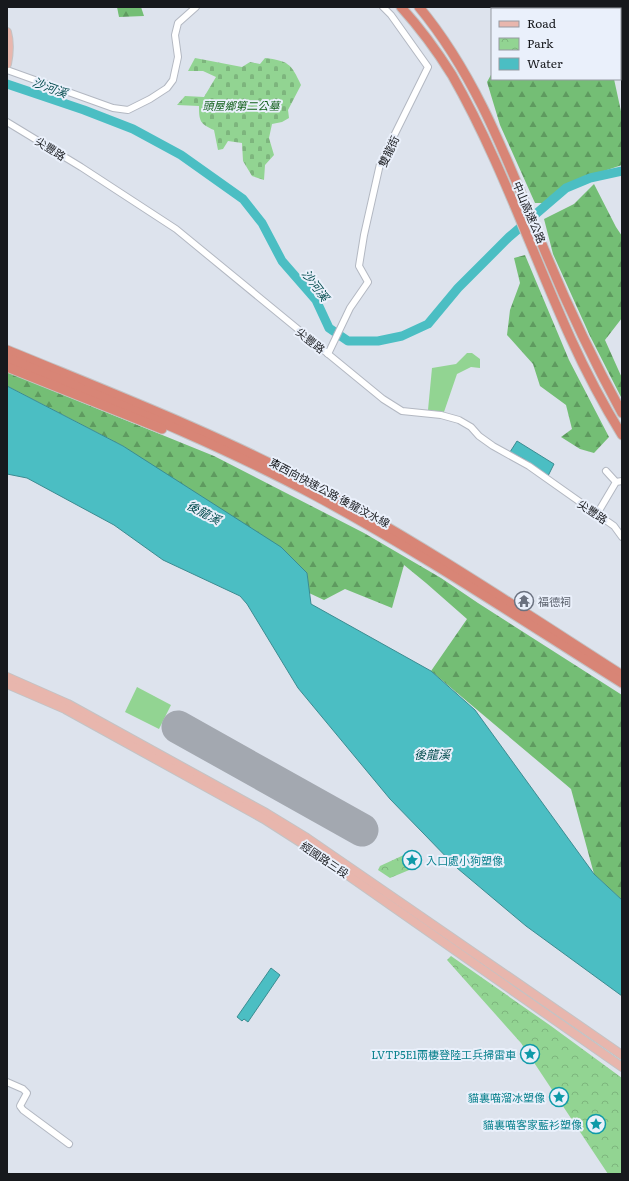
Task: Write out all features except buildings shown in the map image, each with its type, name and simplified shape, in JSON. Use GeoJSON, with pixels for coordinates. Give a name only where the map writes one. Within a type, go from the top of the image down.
{"type":"FeatureCollection","features":[{"type":"Feature","properties":{"kind":"highway","name":"中山高速公路"},"geometry":{"type":"LineString","coordinates":[[419,7],[461,67],[483,107],[581,334],[600,374],[622,413]]}},
{"type":"Feature","properties":{"kind":"highway","name":"中山高速公路"},"geometry":{"type":"LineString","coordinates":[[396,11],[421,30],[451,74],[489,145],[571,340],[590,379],[622,435]]}},
{"type":"Feature","properties":{"kind":"highway"},"geometry":{"type":"LineString","coordinates":[[7,344],[179,418],[196,428]]}},
{"type":"Feature","properties":{"kind":"highway","name":"東西向快速公路 後龍汶水線"},"geometry":{"type":"LineString","coordinates":[[7,350],[196,428],[252,454],[317,488],[395,531],[622,675]]}},
{"type":"Feature","properties":{"kind":"highway","name":"東西向快速公路 後龍汶水線"},"geometry":{"type":"LineString","coordinates":[[7,358],[163,422],[314,495],[405,547],[622,683]]}},
{"type":"Feature","properties":{"kind":"highway"},"geometry":{"type":"LineString","coordinates":[[7,368],[236,456]]}},
{"type":"Feature","properties":{"kind":"main road"},"geometry":{"type":"LineString","coordinates":[[7,32],[9,38],[9,53],[7,64]]}},
{"type":"Feature","properties":{"kind":"main road","name":"經國路三段"},"geometry":{"type":"LineString","coordinates":[[7,677],[68,704],[272,816],[307,838],[622,1055]]}},
{"type":"Feature","properties":{"kind":"main road","name":"經國路三段"},"geometry":{"type":"LineString","coordinates":[[7,684],[65,709],[264,819],[427,930],[622,1067]]}},
{"type":"Feature","properties":{"kind":"street"},"geometry":{"type":"LineString","coordinates":[[7,70],[113,108],[128,110],[162,92],[173,80],[178,57],[175,35],[178,23],[196,7]]}},
{"type":"Feature","properties":{"kind":"street","name":"雙龍街"},"geometry":{"type":"LineString","coordinates":[[328,354],[350,308],[368,282],[359,266],[364,235],[380,164],[421,85],[428,67],[396,11],[383,7]]}},
{"type":"Feature","properties":{"kind":"street","name":"尖豐路"},"geometry":{"type":"LineString","coordinates":[[7,122],[88,171],[176,229],[383,399],[402,411],[441,415],[459,420],[471,427],[479,436],[493,446],[529,466],[614,526],[622,536]]}},
{"type":"Feature","properties":{"kind":"street"},"geometry":{"type":"LineString","coordinates":[[597,514],[619,482],[606,471]]}},
{"type":"Feature","properties":{"kind":"street"},"geometry":{"type":"LineString","coordinates":[[7,1082],[23,1089],[27,1093],[20,1106],[23,1110],[69,1144]]}},
{"type":"Feature","properties":{"kind":"green space"},"geometry":{"type":"Polygon","coordinates":[[[117,7],[141,7],[144,16],[119,17],[117,7]]]}},
{"type":"Feature","properties":{"kind":"green space"},"geometry":{"type":"Polygon","coordinates":[[[622,7],[622,64],[621,8],[524,8],[622,7]]]}},
{"type":"Feature","properties":{"kind":"green space","name":"頭屋鄉第二公墓"},"geometry":{"type":"Polygon","coordinates":[[[195,58],[242,67],[250,62],[260,64],[265,58],[284,62],[288,64],[294,72],[301,85],[288,110],[289,118],[282,122],[272,124],[269,138],[274,155],[265,165],[264,180],[252,176],[243,161],[242,143],[228,141],[223,149],[218,150],[214,130],[203,124],[201,121],[199,106],[177,105],[185,96],[204,97],[216,77],[203,71],[188,71],[195,58]]]}},
{"type":"Feature","properties":{"kind":"green space"},"geometry":{"type":"Polygon","coordinates":[[[491,75],[491,80],[614,80],[622,116],[622,165],[571,182],[543,203],[535,203],[500,125],[487,82],[491,75]]]}},
{"type":"Feature","properties":{"kind":"green space"},"geometry":{"type":"Polygon","coordinates":[[[594,184],[622,236],[622,318],[605,340],[622,378],[622,399],[590,336],[553,254],[544,219],[574,204],[594,184]]]}},
{"type":"Feature","properties":{"kind":"green space"},"geometry":{"type":"Polygon","coordinates":[[[525,255],[569,360],[609,437],[594,453],[580,449],[561,437],[572,429],[566,405],[540,386],[533,364],[507,335],[510,310],[520,283],[514,258],[525,255]]]}},
{"type":"Feature","properties":{"kind":"green space"},"geometry":{"type":"Polygon","coordinates":[[[467,353],[472,353],[480,359],[480,368],[471,367],[457,374],[444,412],[428,410],[432,368],[456,364],[467,353]]]}},
{"type":"Feature","properties":{"kind":"green space"},"geometry":{"type":"Polygon","coordinates":[[[7,372],[214,456],[364,533],[441,578],[622,695],[622,900],[594,874],[571,789],[431,671],[467,619],[426,583],[404,565],[392,608],[345,589],[324,600],[309,593],[307,573],[123,446],[7,386],[7,372]]]}},
{"type":"Feature","properties":{"kind":"green space"},"geometry":{"type":"Polygon","coordinates":[[[137,687],[171,705],[159,729],[125,712],[137,687]]]}},
{"type":"Feature","properties":{"kind":"green space"},"geometry":{"type":"Polygon","coordinates":[[[406,854],[409,855],[414,868],[390,878],[378,870],[380,866],[406,854]]]}},
{"type":"Feature","properties":{"kind":"green space"},"geometry":{"type":"Polygon","coordinates":[[[451,956],[622,1078],[622,1174],[608,1174],[521,1043],[447,960],[451,956]]]}},
{"type":"Feature","properties":{"kind":"water","name":"後龍溪"},"geometry":{"type":"Polygon","coordinates":[[[7,386],[123,446],[281,547],[307,573],[311,604],[431,671],[475,710],[594,874],[622,900],[622,996],[526,926],[457,868],[390,799],[298,688],[247,604],[240,596],[163,560],[114,525],[27,478],[7,474],[7,386]]]}},
{"type":"Feature","properties":{"kind":"water"},"geometry":{"type":"Polygon","coordinates":[[[517,441],[554,464],[548,476],[524,459],[510,452],[517,441]]]}},
{"type":"Feature","properties":{"kind":"water"},"geometry":{"type":"Polygon","coordinates":[[[271,968],[280,975],[248,1022],[244,1019],[242,1021],[237,1017],[271,968]]]}},
{"type":"Feature","properties":{"kind":"waterway","name":"沙河溪"},"geometry":{"type":"LineString","coordinates":[[7,84],[84,110],[133,129],[181,155],[243,199],[262,223],[282,261],[316,300],[329,328],[348,341],[378,341],[402,336],[428,324],[458,288],[509,237],[566,188],[590,178],[622,171]]}},
{"type":"Feature","properties":{"kind":"runway"},"geometry":{"type":"LineString","coordinates":[[178,727],[362,830]]}},
{"type":"Feature","properties":{"kind":"place","name":"福德祠"},"geometry":{"type":"Point","coordinates":[524,601]}},
{"type":"Feature","properties":{"kind":"place","name":"入口處小狗塑像"},"geometry":{"type":"Point","coordinates":[412,860]}},
{"type":"Feature","properties":{"kind":"place","name":"LVTP5E1兩棲登陸工兵掃雷車"},"geometry":{"type":"Point","coordinates":[530,1054]}},
{"type":"Feature","properties":{"kind":"place","name":"貓裏喵溜冰塑像"},"geometry":{"type":"Point","coordinates":[559,1097]}},
{"type":"Feature","properties":{"kind":"place","name":"貓裏喵客家藍衫塑像"},"geometry":{"type":"Point","coordinates":[596,1124]}}]}
